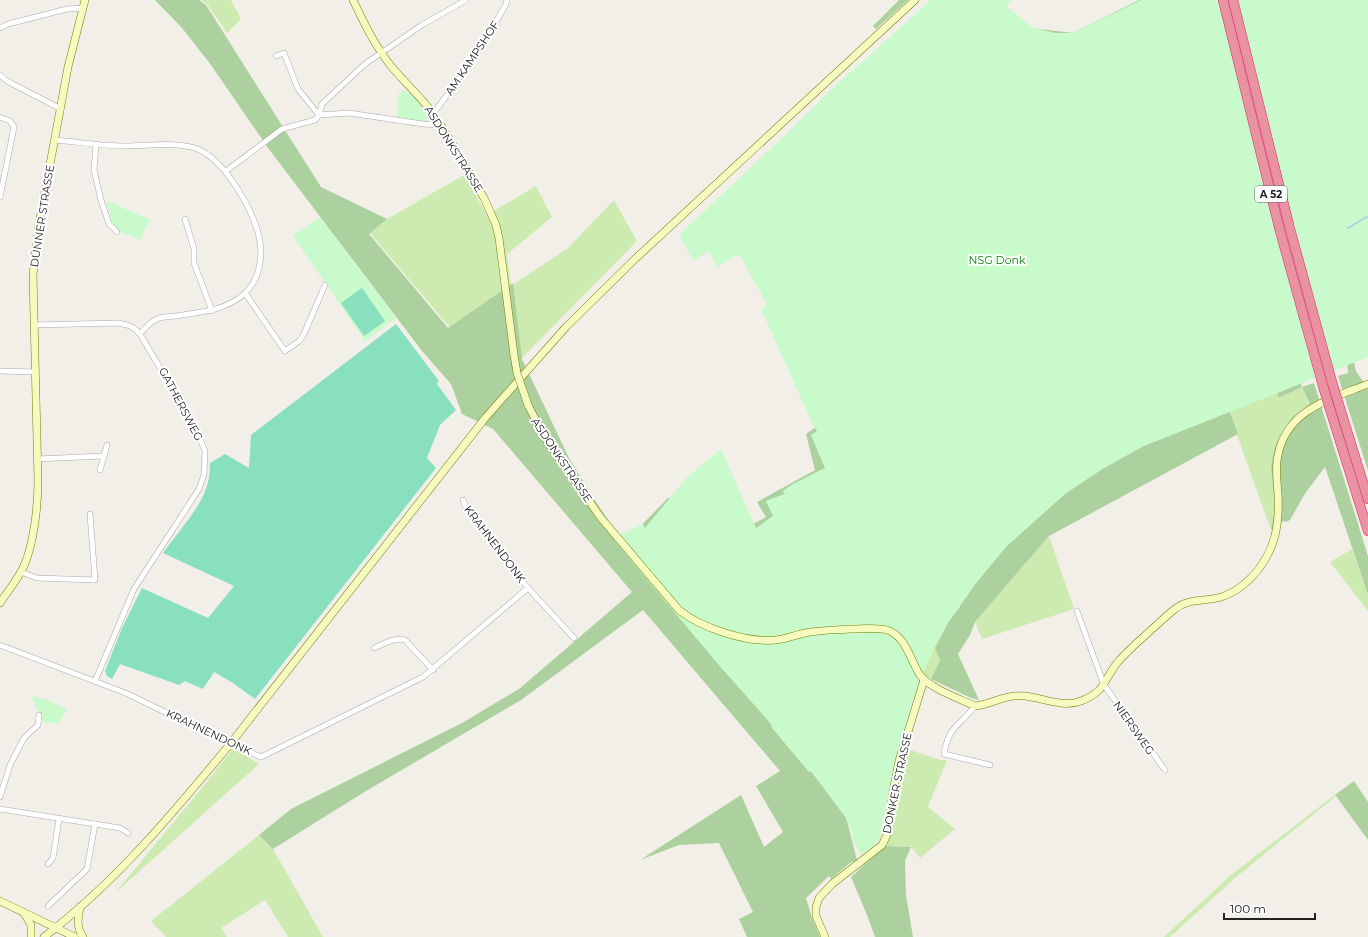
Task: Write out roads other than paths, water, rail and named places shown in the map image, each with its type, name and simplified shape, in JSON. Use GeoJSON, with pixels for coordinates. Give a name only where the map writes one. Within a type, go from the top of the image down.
{"type":"FeatureCollection","features":[{"type":"Feature","properties":{"kind":"highway","name":"A 52"},"geometry":{"type":"LineString","coordinates":[[1222,0],[1280,231],[1323,386],[1368,532]]}},
{"type":"Feature","properties":{"kind":"highway","name":"A 52"},"geometry":{"type":"LineString","coordinates":[[1233,0],[1288,221],[1332,382],[1368,499]]}},
{"type":"Feature","properties":{"kind":"street","name":"DÜNNER STRASSE"},"geometry":{"type":"LineString","coordinates":[[0,603],[21,572],[29,551],[37,502],[33,275],[35,250],[38,224],[68,67],[85,0]]}},
{"type":"Feature","properties":{"kind":"street","name":"ASDONKSTRASSE"},"geometry":{"type":"LineString","coordinates":[[353,0],[364,24],[381,53],[433,114],[484,198],[496,225],[502,257],[514,355],[522,389],[528,406],[545,438],[601,518],[685,616],[704,625],[729,633],[761,640],[774,640],[824,630],[885,630],[894,633],[900,638],[924,680]]}},
{"type":"Feature","properties":{"kind":"street"},"geometry":{"type":"LineString","coordinates":[[226,171],[282,129],[315,120],[319,115],[322,104],[365,64],[422,25],[466,0]]}},
{"type":"Feature","properties":{"kind":"street","name":"AM KAMPSHOF"},"geometry":{"type":"LineString","coordinates":[[433,114],[461,77],[491,30],[507,0]]}},
{"type":"Feature","properties":{"kind":"street"},"geometry":{"type":"LineString","coordinates":[[44,937],[80,907],[134,855],[190,792],[231,743],[486,418],[561,333],[635,259],[916,0]]}},
{"type":"Feature","properties":{"kind":"street"},"geometry":{"type":"LineString","coordinates":[[0,28],[8,24],[67,9],[83,8]]}},
{"type":"Feature","properties":{"kind":"street"},"geometry":{"type":"LineString","coordinates":[[276,56],[284,53],[298,89],[319,115]]}},
{"type":"Feature","properties":{"kind":"street"},"geometry":{"type":"LineString","coordinates":[[0,75],[7,81],[61,110]]}},
{"type":"Feature","properties":{"kind":"street"},"geometry":{"type":"LineString","coordinates":[[319,115],[349,113],[423,124],[440,125]]}},
{"type":"Feature","properties":{"kind":"street"},"geometry":{"type":"LineString","coordinates":[[0,118],[10,121],[14,128],[0,197]]}},
{"type":"Feature","properties":{"kind":"street"},"geometry":{"type":"LineString","coordinates":[[55,140],[124,146],[163,143],[193,147],[205,153],[226,171],[250,212],[258,232],[260,242],[260,263],[253,283],[245,293],[236,300],[212,311],[157,319],[148,325],[140,334]]}},
{"type":"Feature","properties":{"kind":"street"},"geometry":{"type":"LineString","coordinates":[[96,144],[94,170],[109,224],[117,232]]}},
{"type":"Feature","properties":{"kind":"street"},"geometry":{"type":"LineString","coordinates":[[185,219],[194,249],[194,262],[212,311]]}},
{"type":"Feature","properties":{"kind":"street"},"geometry":{"type":"LineString","coordinates":[[245,293],[285,351],[299,341],[303,336],[325,285]]}},
{"type":"Feature","properties":{"kind":"street","name":"GATHERSWEG"},"geometry":{"type":"LineString","coordinates":[[34,325],[118,323],[134,328],[140,334],[195,427],[205,451],[204,476],[199,489],[134,589],[95,681]]}},
{"type":"Feature","properties":{"kind":"street"},"geometry":{"type":"LineString","coordinates":[[0,372],[35,372]]}},
{"type":"Feature","properties":{"kind":"street"},"geometry":{"type":"LineString","coordinates":[[924,680],[975,706],[1013,696],[1025,696],[1064,703],[1079,702],[1088,698],[1104,685],[1121,659],[1176,608],[1192,601],[1221,598],[1231,593],[1252,577],[1268,555],[1277,529],[1278,507],[1276,472],[1278,454],[1283,438],[1292,423],[1304,412],[1316,405],[1367,385]]}},
{"type":"Feature","properties":{"kind":"street"},"geometry":{"type":"LineString","coordinates":[[100,470],[107,445]]}},
{"type":"Feature","properties":{"kind":"street"},"geometry":{"type":"LineString","coordinates":[[37,459],[104,456]]}},
{"type":"Feature","properties":{"kind":"street","name":"KRAHNENDONK"},"geometry":{"type":"LineString","coordinates":[[463,500],[467,510],[528,588],[574,638]]}},
{"type":"Feature","properties":{"kind":"street"},"geometry":{"type":"LineString","coordinates":[[21,572],[37,578],[95,580],[90,514]]}},
{"type":"Feature","properties":{"kind":"street","name":"KRAHNENDONK"},"geometry":{"type":"LineString","coordinates":[[0,645],[128,694],[262,757],[423,677],[528,588]]}},
{"type":"Feature","properties":{"kind":"street"},"geometry":{"type":"LineString","coordinates":[[1077,610],[1104,685]]}},
{"type":"Feature","properties":{"kind":"street"},"geometry":{"type":"LineString","coordinates":[[374,648],[392,640],[405,640],[433,670]]}},
{"type":"Feature","properties":{"kind":"street","name":"DONKER STRASSE"},"geometry":{"type":"LineString","coordinates":[[825,937],[816,916],[816,907],[819,898],[832,884],[882,845],[887,835],[893,792],[900,761],[924,680]]}},
{"type":"Feature","properties":{"kind":"street","name":"NIERSWEG"},"geometry":{"type":"LineString","coordinates":[[1104,685],[1164,770]]}},
{"type":"Feature","properties":{"kind":"street"},"geometry":{"type":"LineString","coordinates":[[975,706],[950,733],[946,742],[944,754],[990,765]]}},
{"type":"Feature","properties":{"kind":"street"},"geometry":{"type":"LineString","coordinates":[[0,797],[10,765],[24,738],[38,725],[39,714]]}},
{"type":"Feature","properties":{"kind":"street"},"geometry":{"type":"LineString","coordinates":[[0,809],[120,828],[128,833]]}},
{"type":"Feature","properties":{"kind":"street"},"geometry":{"type":"LineString","coordinates":[[48,864],[53,858],[59,819]]}},
{"type":"Feature","properties":{"kind":"street"},"geometry":{"type":"LineString","coordinates":[[48,906],[87,869],[95,824]]}},
{"type":"Feature","properties":{"kind":"street"},"geometry":{"type":"LineString","coordinates":[[0,901],[75,937]]}},
{"type":"Feature","properties":{"kind":"street"},"geometry":{"type":"LineString","coordinates":[[80,907],[77,926],[78,931],[83,937]]}},
{"type":"Feature","properties":{"kind":"street"},"geometry":{"type":"LineString","coordinates":[[24,913],[30,925],[31,937]]}},
{"type":"Feature","properties":{"kind":"waterway"},"geometry":{"type":"LineString","coordinates":[[1348,228],[1368,216]]}},
{"type":"Feature","properties":{"kind":"park label","name":"NSG Donk"},"geometry":{"type":"Point","coordinates":[997,260]}}]}
